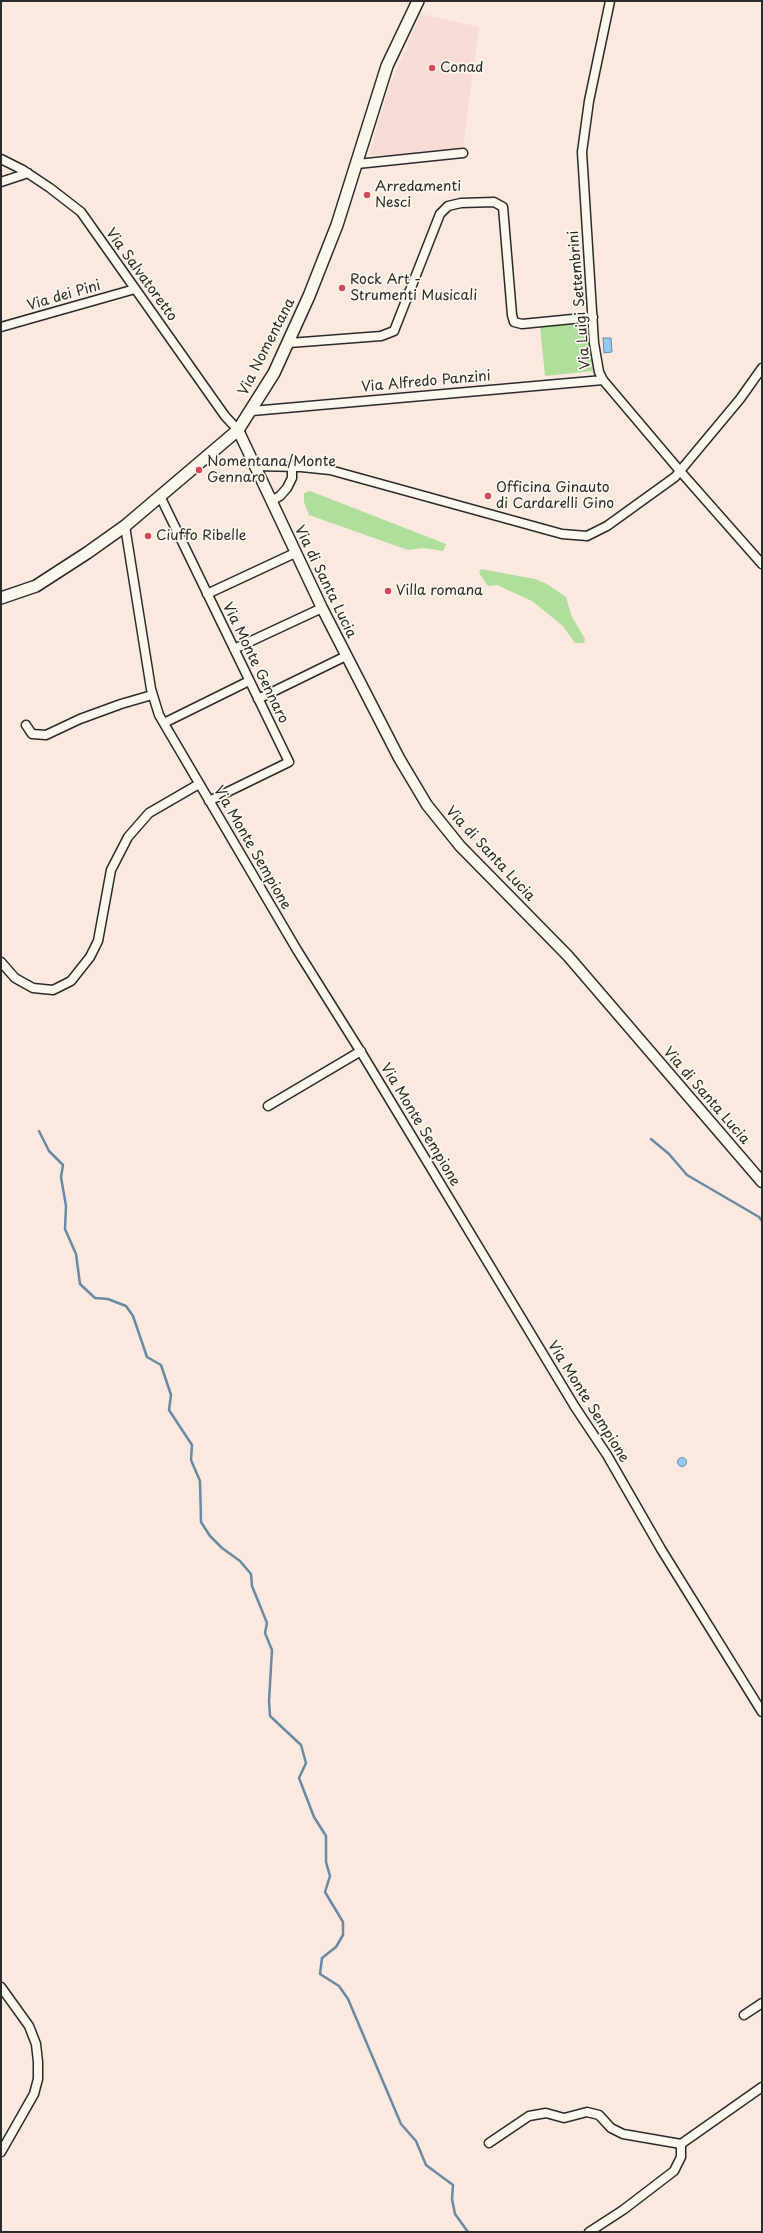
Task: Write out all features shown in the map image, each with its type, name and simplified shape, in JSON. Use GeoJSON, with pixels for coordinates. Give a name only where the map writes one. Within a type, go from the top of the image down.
{"type":"FeatureCollection","features":[{"type":"Feature","properties":{"kind":"main road","name":"Via Nomentana"},"geometry":{"type":"LineString","coordinates":[[1,598],[25,591],[42,583],[124,526],[238,430],[252,411],[289,343],[337,225],[387,66],[418,1]]}},
{"type":"Feature","properties":{"kind":"street","name":"Via Luigi Settembrini"},"geometry":{"type":"LineString","coordinates":[[610,1],[582,141],[596,360],[603,380],[680,471],[762,564]]}},
{"type":"Feature","properties":{"kind":"street"},"geometry":{"type":"LineString","coordinates":[[357,164],[463,154]]}},
{"type":"Feature","properties":{"kind":"street","name":"Via Salvatoretto"},"geometry":{"type":"LineString","coordinates":[[1,159],[28,173],[78,208],[225,416],[238,430]]}},
{"type":"Feature","properties":{"kind":"street"},"geometry":{"type":"LineString","coordinates":[[1,182],[28,173]]}},
{"type":"Feature","properties":{"kind":"street"},"geometry":{"type":"LineString","coordinates":[[289,343],[381,336],[394,331],[440,214],[448,206],[461,203],[494,202],[501,205],[504,209],[512,315],[514,322],[522,324],[593,317]]}},
{"type":"Feature","properties":{"kind":"street","name":"Via dei Pini"},"geometry":{"type":"LineString","coordinates":[[1,327],[135,289]]}},
{"type":"Feature","properties":{"kind":"street"},"geometry":{"type":"LineString","coordinates":[[254,466],[292,466],[316,468],[345,474],[562,534],[580,537],[591,535],[607,526],[662,488],[680,471],[740,399],[762,368]]}},
{"type":"Feature","properties":{"kind":"street","name":"Via Alfredo Panzini"},"geometry":{"type":"LineString","coordinates":[[252,411],[603,380]]}},
{"type":"Feature","properties":{"kind":"street","name":"Via di Santa Lucia"},"geometry":{"type":"LineString","coordinates":[[238,430],[322,608],[402,763],[422,798],[439,822],[460,846],[568,956],[762,1182]]}},
{"type":"Feature","properties":{"kind":"street"},"geometry":{"type":"LineString","coordinates":[[271,501],[280,496],[287,488],[291,481],[292,466]]}},
{"type":"Feature","properties":{"kind":"street","name":"Via Monte Gennaro"},"geometry":{"type":"LineString","coordinates":[[160,496],[289,762],[210,801]]}},
{"type":"Feature","properties":{"kind":"street","name":"Via Monte Sempione"},"geometry":{"type":"LineString","coordinates":[[124,526],[152,695],[164,723],[297,950],[361,1051],[575,1407],[610,1460],[661,1549],[762,1712]]}},
{"type":"Feature","properties":{"kind":"street"},"geometry":{"type":"LineString","coordinates":[[207,594],[295,553]]}},
{"type":"Feature","properties":{"kind":"street"},"geometry":{"type":"LineString","coordinates":[[234,649],[322,608]]}},
{"type":"Feature","properties":{"kind":"street"},"geometry":{"type":"LineString","coordinates":[[258,698],[346,656]]}},
{"type":"Feature","properties":{"kind":"street"},"geometry":{"type":"LineString","coordinates":[[164,723],[249,681]]}},
{"type":"Feature","properties":{"kind":"street"},"geometry":{"type":"LineString","coordinates":[[26,726],[34,735],[46,735],[80,719],[152,695]]}},
{"type":"Feature","properties":{"kind":"street"},"geometry":{"type":"LineString","coordinates":[[1,962],[15,978],[33,988],[53,990],[71,981],[88,960],[98,941],[110,870],[128,837],[149,813],[199,784]]}},
{"type":"Feature","properties":{"kind":"street"},"geometry":{"type":"LineString","coordinates":[[268,1106],[361,1051]]}},
{"type":"Feature","properties":{"kind":"street"},"geometry":{"type":"LineString","coordinates":[[1,1987],[29,2026],[36,2044],[38,2062],[38,2079],[34,2094],[1,2152]]}},
{"type":"Feature","properties":{"kind":"street"},"geometry":{"type":"LineString","coordinates":[[744,2015],[762,2003]]}},
{"type":"Feature","properties":{"kind":"street"},"geometry":{"type":"LineString","coordinates":[[489,2143],[528,2116],[544,2113],[564,2118],[587,2112],[599,2115],[611,2128],[623,2134],[681,2144],[762,2087]]}},
{"type":"Feature","properties":{"kind":"street"},"geometry":{"type":"LineString","coordinates":[[589,2232],[623,2210],[674,2171],[681,2157],[681,2144]]}},
{"type":"Feature","properties":{"kind":"shaded area"},"geometry":{"type":"Polygon","coordinates":[[[421,14],[479,27],[463,147],[396,155],[369,155],[389,87],[421,14]]]}},
{"type":"Feature","properties":{"kind":"green space"},"geometry":{"type":"Polygon","coordinates":[[[588,321],[593,371],[545,376],[540,325],[588,321]]]}},
{"type":"Feature","properties":{"kind":"green space"},"geometry":{"type":"Polygon","coordinates":[[[310,491],[446,544],[443,551],[424,548],[408,550],[309,515],[304,502],[304,493],[310,491]]]}},
{"type":"Feature","properties":{"kind":"green space"},"geometry":{"type":"Polygon","coordinates":[[[481,569],[535,579],[547,584],[566,597],[572,617],[585,639],[584,643],[575,643],[563,626],[532,601],[497,585],[488,586],[479,573],[481,569]]]}},
{"type":"Feature","properties":{"kind":"water"},"geometry":{"type":"Polygon","coordinates":[[[603,338],[611,338],[612,352],[604,353],[603,338]]]}},
{"type":"Feature","properties":{"kind":"water"},"geometry":{"type":"Polygon","coordinates":[[[682,1457],[687,1462],[682,1467],[677,1462],[682,1457]]]}},
{"type":"Feature","properties":{"kind":"waterway"},"geometry":{"type":"LineString","coordinates":[[39,1131],[49,1151],[63,1165],[61,1177],[66,1206],[65,1229],[76,1254],[80,1284],[95,1298],[108,1299],[126,1306],[133,1316],[147,1357],[161,1365],[171,1395],[169,1410],[192,1445],[191,1460],[200,1481],[201,1522],[210,1536],[222,1548],[240,1561],[251,1574],[252,1586],[267,1623],[265,1633],[272,1650],[269,1701],[270,1716],[301,1745],[306,1763],[299,1778],[314,1817],[326,1836],[326,1862],[330,1876],[325,1892],[343,1922],[343,1935],[336,1947],[322,1958],[320,1974],[339,1986],[348,1999],[401,2124],[416,2141],[426,2165],[453,2185],[452,2199],[455,2214],[468,2232]]}},
{"type":"Feature","properties":{"kind":"waterway"},"geometry":{"type":"LineString","coordinates":[[651,1139],[669,1154],[687,1175],[759,1217],[762,1221]]}},
{"type":"Feature","properties":{"kind":"place","name":"Conad"},"geometry":{"type":"Point","coordinates":[432,68]}},
{"type":"Feature","properties":{"kind":"place","name":"Arredamenti Nesci"},"geometry":{"type":"Point","coordinates":[367,195]}},
{"type":"Feature","properties":{"kind":"place","name":"Rock Art - Strumenti Musicali"},"geometry":{"type":"Point","coordinates":[342,288]}},
{"type":"Feature","properties":{"kind":"place","name":"Nomentana/Monte Gennaro"},"geometry":{"type":"Point","coordinates":[199,470]}},
{"type":"Feature","properties":{"kind":"place","name":"Officina Ginauto di Cardarelli Gino"},"geometry":{"type":"Point","coordinates":[488,496]}},
{"type":"Feature","properties":{"kind":"place","name":"Ciuffo Ribelle"},"geometry":{"type":"Point","coordinates":[148,536]}},
{"type":"Feature","properties":{"kind":"place","name":"Villa romana"},"geometry":{"type":"Point","coordinates":[388,591]}}]}
